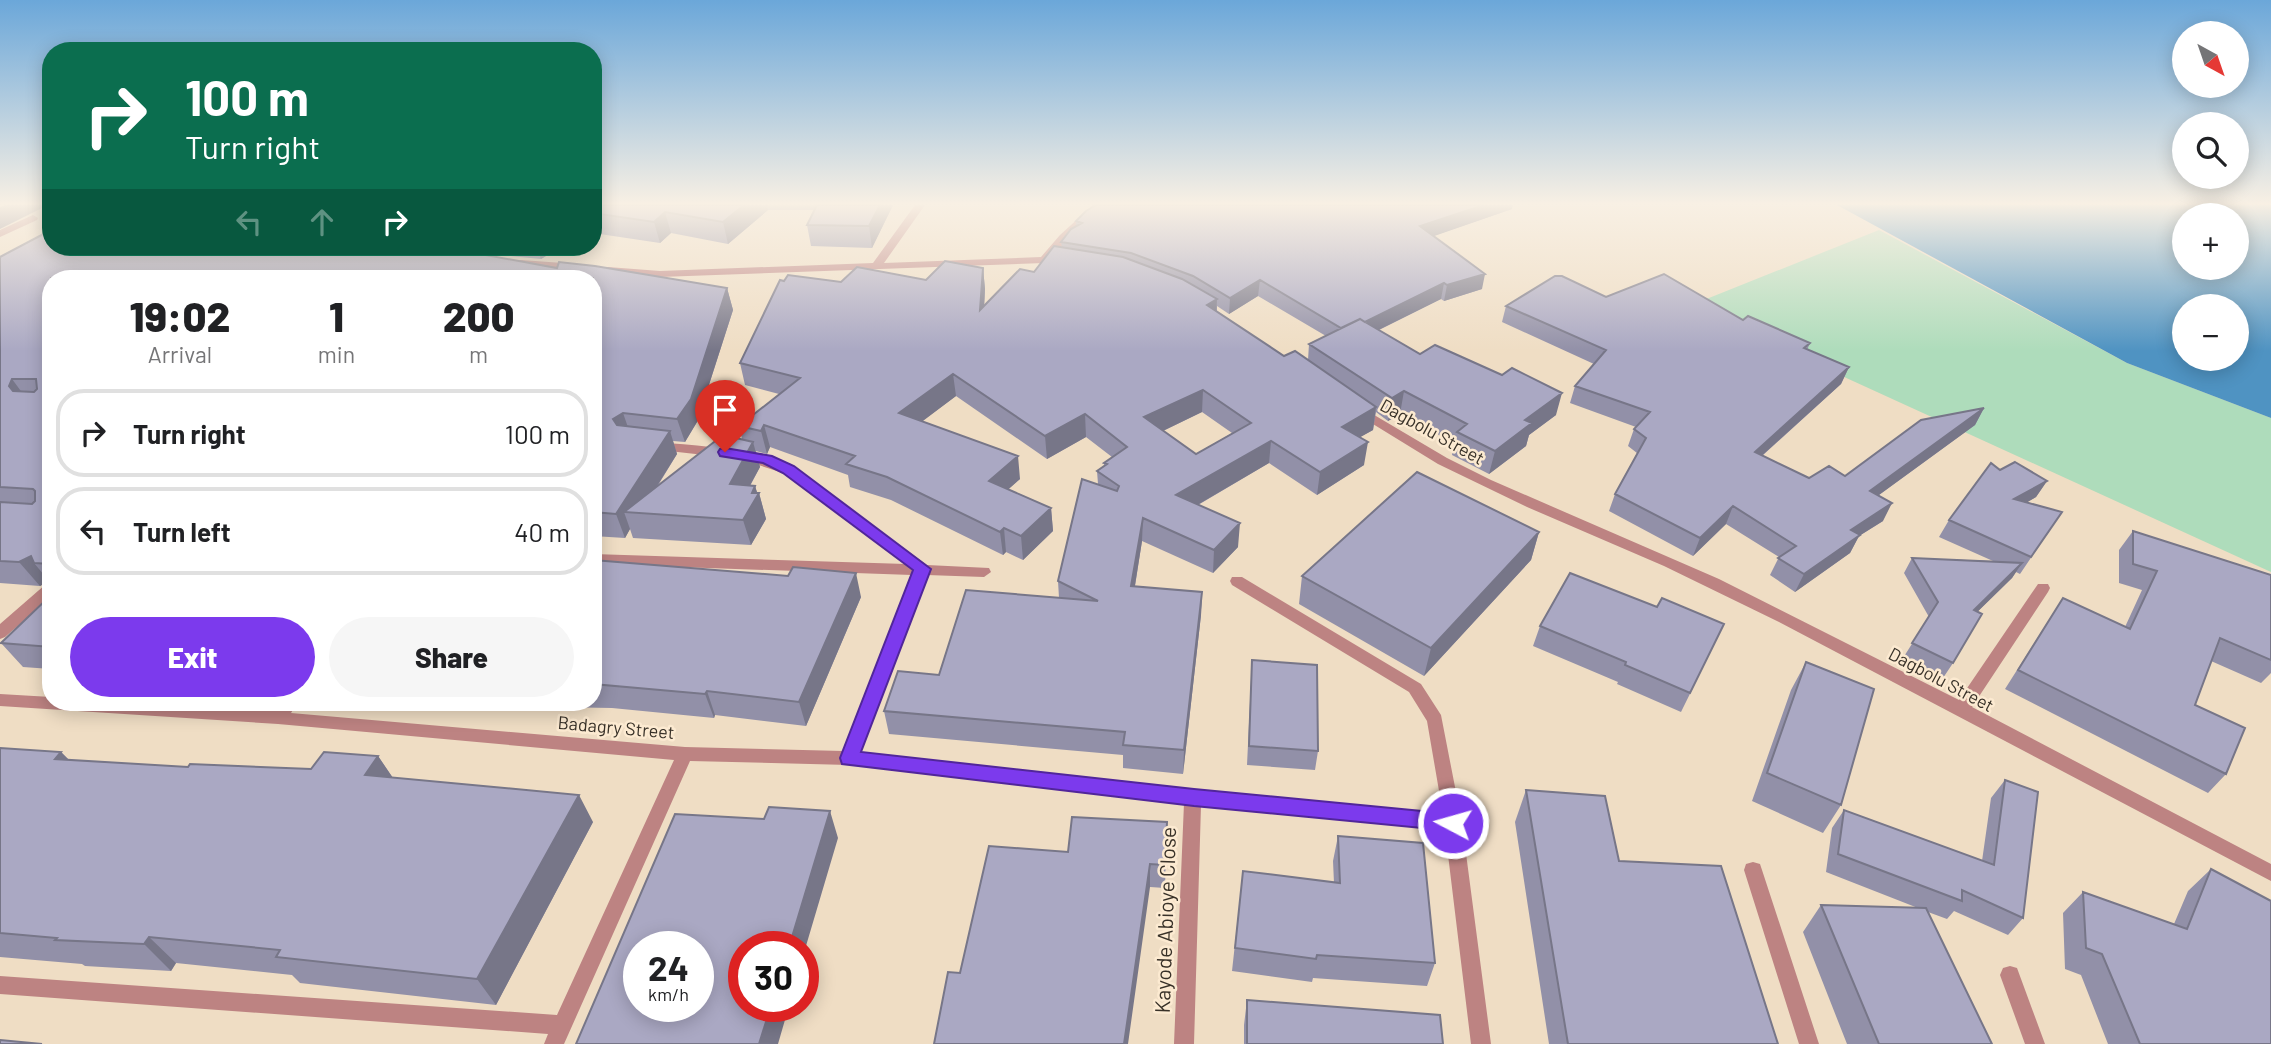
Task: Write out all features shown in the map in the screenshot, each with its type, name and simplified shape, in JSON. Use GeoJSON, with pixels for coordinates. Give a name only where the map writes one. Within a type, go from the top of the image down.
{"type":"FeatureCollection","features":[{"type":"Feature","properties":{"kind":"street"},"geometry":{"type":"LineString","coordinates":[[877,264],[884,254]]}},
{"type":"Feature","properties":{"kind":"street"},"geometry":{"type":"LineString","coordinates":[[1044,260],[1049,254]]}},
{"type":"Feature","properties":{"kind":"street"},"geometry":{"type":"LineString","coordinates":[[506,261],[660,274],[1044,260],[1079,264]]}},
{"type":"Feature","properties":{"kind":"street","name":"Dagbolu Street"},"geometry":{"type":"LineString","coordinates":[[1349,403],[1380,425],[1457,468],[1701,577],[1809,629],[2271,873]]}},
{"type":"Feature","properties":{"kind":"street"},"geometry":{"type":"LineString","coordinates":[[644,444],[749,454],[767,459],[788,470],[922,569]]}},
{"type":"Feature","properties":{"kind":"street"},"geometry":{"type":"LineString","coordinates":[[602,559],[984,572]]}},
{"type":"Feature","properties":{"kind":"street"},"geometry":{"type":"LineString","coordinates":[[849,758],[922,569]]}},
{"type":"Feature","properties":{"kind":"street"},"geometry":{"type":"LineString","coordinates":[[1237,581],[1416,688],[1434,720],[1453,823],[1481,1044]]}},
{"type":"Feature","properties":{"kind":"street"},"geometry":{"type":"LineString","coordinates":[[1961,710],[2043,588]]}},
{"type":"Feature","properties":{"kind":"street"},"geometry":{"type":"LineString","coordinates":[[0,633],[42,595]]}},
{"type":"Feature","properties":{"kind":"street","name":"Badagry Street"},"geometry":{"type":"LineString","coordinates":[[0,700],[42,703]]}},
{"type":"Feature","properties":{"kind":"street","name":"Badagry Street"},"geometry":{"type":"LineString","coordinates":[[170,711],[685,754],[849,758],[1453,823]]}},
{"type":"Feature","properties":{"kind":"street"},"geometry":{"type":"LineString","coordinates":[[278,718],[283,711]]}},
{"type":"Feature","properties":{"kind":"street"},"geometry":{"type":"LineString","coordinates":[[554,1044],[685,754]]}},
{"type":"Feature","properties":{"kind":"street","name":"Kayode Abioye Close"},"geometry":{"type":"LineString","coordinates":[[1184,1044],[1194,797]]}},
{"type":"Feature","properties":{"kind":"street"},"geometry":{"type":"LineString","coordinates":[[1753,870],[1809,1044]]}},
{"type":"Feature","properties":{"kind":"street"},"geometry":{"type":"LineString","coordinates":[[2010,975],[2035,1044]]}},
{"type":"Feature","properties":{"kind":"street"},"geometry":{"type":"LineString","coordinates":[[0,985],[562,1025]]}},
{"type":"Feature","properties":{"kind":"green space"},"geometry":{"type":"Polygon","coordinates":[[[1820,254],[1923,254],[2127,363],[2271,418],[2271,572],[1689,306],[1820,254]]]}},
{"type":"Feature","properties":{"kind":"water"},"geometry":{"type":"Polygon","coordinates":[[[1926,254],[2172,254],[2172,280],[2249,280],[2249,254],[2271,254],[2271,418],[2127,363],[1926,254]]]}},
{"type":"Feature","properties":{"kind":"building"},"geometry":{"type":"Polygon","coordinates":[[[6,254],[42,254],[42,256],[491,256],[557,268],[559,262],[595,266],[727,288],[691,399],[677,419],[623,413],[613,419],[617,425],[670,431],[616,514],[602,513],[602,270],[42,270],[42,563],[34,563],[31,556],[19,562],[0,561],[0,502],[32,504],[35,501],[35,491],[0,487],[0,257],[6,254]],[[12,379],[9,386],[13,391],[34,392],[37,389],[36,379],[12,379]]]}},
{"type":"Feature","properties":{"kind":"building"},"geometry":{"type":"Polygon","coordinates":[[[1048,254],[1102,254],[1123,257],[1182,279],[1217,299],[1207,305],[1284,356],[1295,351],[1376,407],[1342,427],[1368,442],[1320,472],[1271,441],[1176,495],[1240,523],[1214,550],[1143,518],[1131,586],[1202,592],[1184,750],[1123,745],[1125,732],[884,711],[898,671],[939,675],[966,590],[1098,601],[1058,581],[1082,479],[1117,491],[1119,486],[1097,471],[1127,447],[1085,414],[1045,436],[953,374],[899,413],[1018,456],[989,481],[1051,508],[1021,536],[1004,528],[1000,532],[887,477],[846,464],[855,456],[764,425],[761,431],[739,426],[800,378],[740,363],[780,280],[784,281],[788,275],[841,282],[857,267],[926,280],[945,261],[983,268],[980,310],[1020,269],[1034,272],[1048,254]],[[1203,390],[1144,417],[1196,454],[1251,423],[1203,390]]]}},
{"type":"Feature","properties":{"kind":"building"},"geometry":{"type":"Polygon","coordinates":[[[1133,254],[1458,254],[1485,274],[1447,285],[1444,283],[1365,322],[1360,319],[1341,328],[1260,280],[1230,298],[1193,276],[1133,254]]]}},
{"type":"Feature","properties":{"kind":"building"},"geometry":{"type":"Polygon","coordinates":[[[1664,274],[1743,320],[1748,316],[1810,343],[1804,348],[1849,367],[1755,452],[1809,478],[1829,466],[1845,476],[1921,420],[1984,408],[1870,491],[1892,503],[1851,530],[1860,535],[1804,574],[1778,558],[1796,546],[1733,506],[1700,538],[1615,494],[1646,438],[1634,429],[1650,412],[1575,386],[1606,350],[1506,306],[1555,276],[1562,276],[1606,297],[1664,274]]]}},
{"type":"Feature","properties":{"kind":"building"},"geometry":{"type":"Polygon","coordinates":[[[1360,319],[1420,354],[1435,345],[1502,375],[1512,368],[1562,393],[1525,420],[1532,423],[1495,451],[1457,432],[1467,424],[1404,391],[1392,398],[1309,344],[1360,319]]]}},
{"type":"Feature","properties":{"kind":"building"},"geometry":{"type":"Polygon","coordinates":[[[723,435],[753,442],[730,484],[755,486],[752,493],[759,493],[743,520],[624,512],[723,435]]]}},
{"type":"Feature","properties":{"kind":"building"},"geometry":{"type":"Polygon","coordinates":[[[2015,462],[2047,481],[2014,499],[2062,512],[2031,557],[1949,520],[1991,463],[2000,470],[2015,462]]]}},
{"type":"Feature","properties":{"kind":"building"},"geometry":{"type":"Polygon","coordinates":[[[1417,472],[1539,532],[1431,648],[1302,576],[1417,472]]]}},
{"type":"Feature","properties":{"kind":"building"},"geometry":{"type":"Polygon","coordinates":[[[2133,531],[2271,575],[2271,660],[2220,638],[2195,705],[2245,728],[2226,774],[2018,670],[2063,598],[2130,629],[2157,571],[2133,564],[2133,531]]]}},
{"type":"Feature","properties":{"kind":"building"},"geometry":{"type":"Polygon","coordinates":[[[1912,558],[2022,563],[1974,610],[1982,614],[1953,663],[1912,643],[1938,602],[1912,558]]]}},
{"type":"Feature","properties":{"kind":"building"},"geometry":{"type":"Polygon","coordinates":[[[602,561],[788,576],[793,567],[856,573],[799,702],[707,691],[705,694],[602,685],[602,561]]]}},
{"type":"Feature","properties":{"kind":"building"},"geometry":{"type":"Polygon","coordinates":[[[1570,573],[1657,607],[1662,598],[1724,624],[1690,693],[1625,665],[1626,662],[1540,626],[1570,573]]]}},
{"type":"Feature","properties":{"kind":"building"},"geometry":{"type":"Polygon","coordinates":[[[42,604],[42,646],[1,643],[42,604]]]}},
{"type":"Feature","properties":{"kind":"building"},"geometry":{"type":"Polygon","coordinates":[[[1252,660],[1317,665],[1318,751],[1249,746],[1252,660]]]}},
{"type":"Feature","properties":{"kind":"building"},"geometry":{"type":"Polygon","coordinates":[[[1806,662],[1874,689],[1841,805],[1767,773],[1806,662]]]}},
{"type":"Feature","properties":{"kind":"building"},"geometry":{"type":"Polygon","coordinates":[[[0,748],[61,752],[55,759],[188,767],[190,764],[311,769],[324,752],[378,756],[365,775],[579,795],[477,979],[276,957],[280,950],[149,937],[144,944],[55,940],[57,938],[0,933],[0,748]]]}},
{"type":"Feature","properties":{"kind":"building"},"geometry":{"type":"Polygon","coordinates":[[[2005,780],[2038,792],[2023,918],[1962,890],[1962,901],[1838,854],[1844,810],[1994,865],[2005,780]]]}},
{"type":"Feature","properties":{"kind":"building"},"geometry":{"type":"Polygon","coordinates":[[[1526,790],[1605,796],[1619,861],[1721,866],[1778,1044],[1568,1044],[1526,790]]]}},
{"type":"Feature","properties":{"kind":"building"},"geometry":{"type":"Polygon","coordinates":[[[769,807],[830,811],[794,931],[728,931],[728,1022],[766,1022],[759,1044],[576,1044],[623,935],[623,1022],[714,1022],[714,931],[625,931],[675,814],[764,819],[769,807]]]}},
{"type":"Feature","properties":{"kind":"building"},"geometry":{"type":"Polygon","coordinates":[[[1072,817],[1167,822],[1165,865],[1150,864],[1124,1044],[934,1044],[948,972],[960,973],[989,846],[1068,852],[1072,817]]]}},
{"type":"Feature","properties":{"kind":"building"},"geometry":{"type":"Polygon","coordinates":[[[1338,836],[1423,843],[1435,963],[1317,955],[1316,959],[1235,948],[1243,871],[1340,883],[1338,836]]]}},
{"type":"Feature","properties":{"kind":"building"},"geometry":{"type":"Polygon","coordinates":[[[2211,869],[2271,901],[2271,1044],[2140,1044],[2102,954],[2086,948],[2083,892],[2187,929],[2211,869]]]}},
{"type":"Feature","properties":{"kind":"building"},"geometry":{"type":"Polygon","coordinates":[[[1821,905],[1926,908],[1992,1044],[1879,1044],[1821,905]]]}},
{"type":"Feature","properties":{"kind":"building"},"geometry":{"type":"Polygon","coordinates":[[[1247,1000],[1440,1015],[1443,1044],[1247,1044],[1247,1000]]]}},
{"type":"Feature","properties":{"kind":"building"},"geometry":{"type":"Polygon","coordinates":[[[0,1040],[42,1044],[0,1044],[0,1040]]]}},
{"type":"Feature","properties":{"kind":"route"},"geometry":{"type":"LineString","coordinates":[[725,452],[767,459],[788,470],[922,569],[849,758],[1453,823]]}}]}
